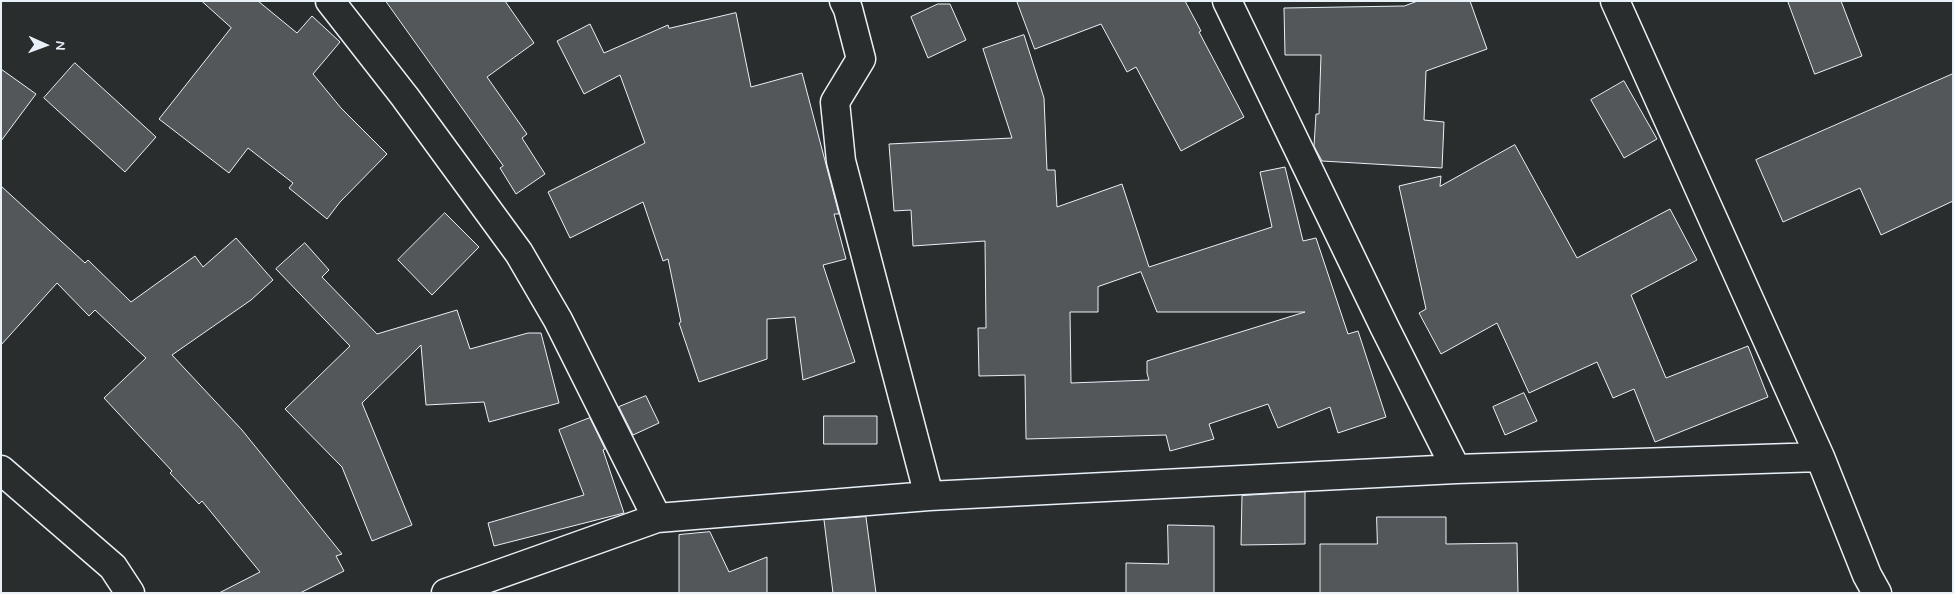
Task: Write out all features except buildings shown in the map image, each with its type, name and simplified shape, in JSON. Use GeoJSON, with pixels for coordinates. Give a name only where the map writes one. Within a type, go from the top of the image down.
{"type":"FeatureCollection","features":[{"type":"Feature","properties":{"kind":"street"},"geometry":{"type":"LineString","coordinates":[[330,1],[405,97],[519,253],[558,320],[657,518]]}},
{"type":"Feature","properties":{"kind":"street"},"geometry":{"type":"LineString","coordinates":[[844,1],[848,9],[861,59],[835,102],[841,161],[929,496]]}},
{"type":"Feature","properties":{"kind":"street"},"geometry":{"type":"LineString","coordinates":[[1227,1],[1384,326],[1456,469]]}},
{"type":"Feature","properties":{"kind":"street"},"geometry":{"type":"LineString","coordinates":[[1615,1],[1820,457],[1867,575],[1877,593]]}},
{"type":"Feature","properties":{"kind":"street"},"geometry":{"type":"LineString","coordinates":[[446,593],[657,518],[929,496],[1456,469],[1820,457]]}},
{"type":"Feature","properties":{"kind":"street"},"geometry":{"type":"LineString","coordinates":[[1,470],[113,567],[130,593]]}}]}
